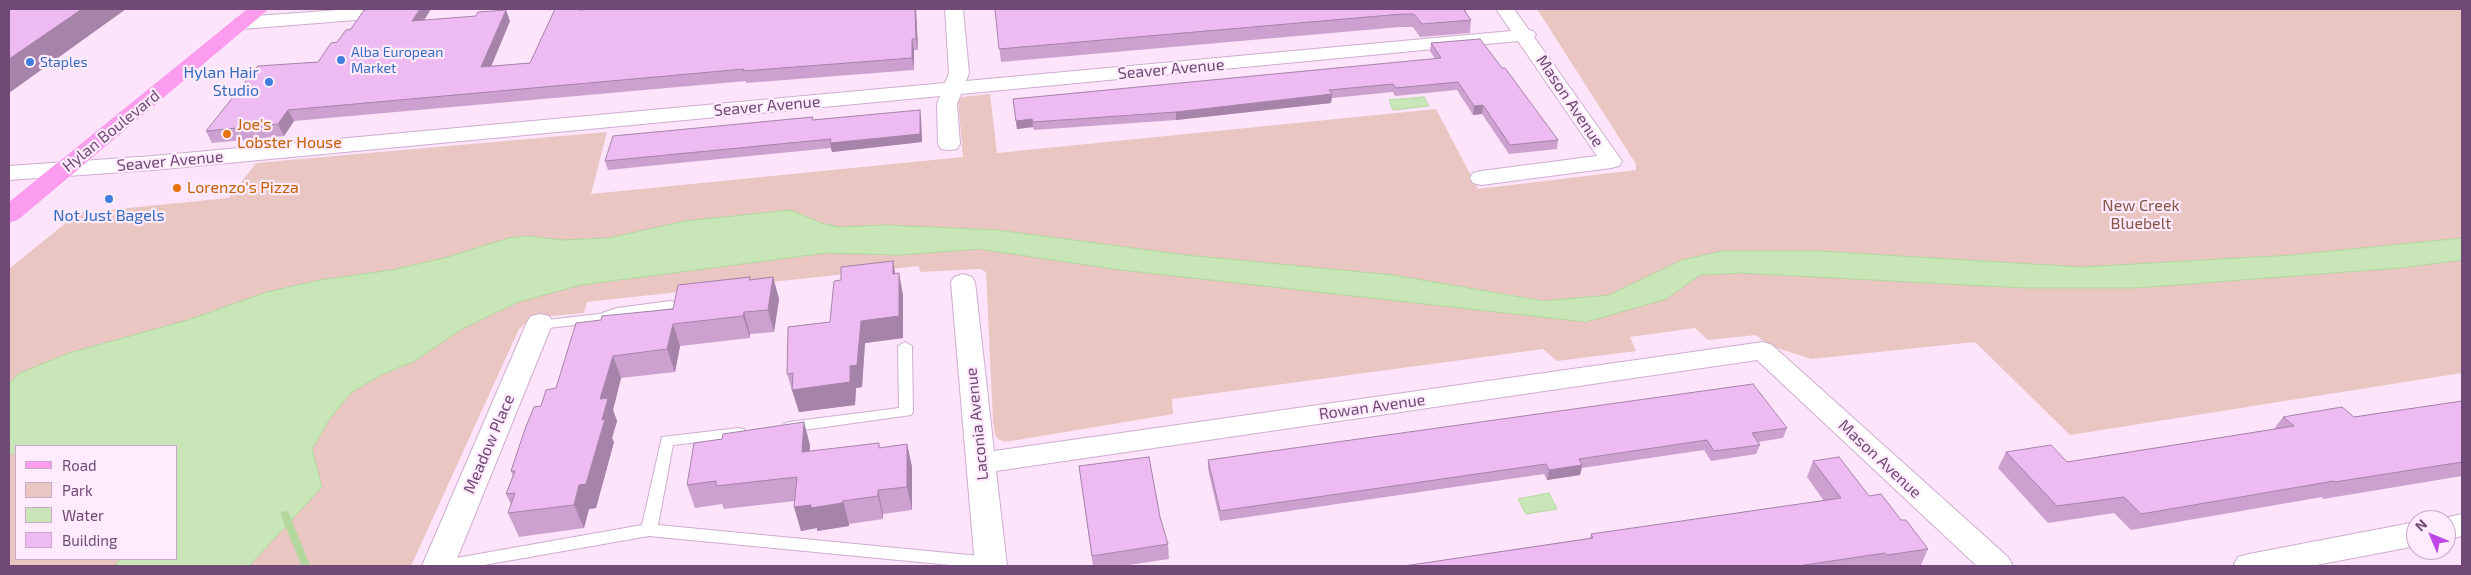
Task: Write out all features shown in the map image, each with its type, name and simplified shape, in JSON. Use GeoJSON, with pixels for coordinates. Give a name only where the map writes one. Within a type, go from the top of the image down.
{"type":"FeatureCollection","features":[{"type":"Feature","properties":{"kind":"main road","name":"Hylan Boulevard"},"geometry":{"type":"LineString","coordinates":[[9,215],[250,16]]}},
{"type":"Feature","properties":{"kind":"street"},"geometry":{"type":"LineString","coordinates":[[250,16],[418,9]]}},
{"type":"Feature","properties":{"kind":"street"},"geometry":{"type":"LineString","coordinates":[[949,144],[947,104],[959,73],[954,9]]}},
{"type":"Feature","properties":{"kind":"street","name":"Mason Avenue"},"geometry":{"type":"LineString","coordinates":[[1481,178],[1611,161],[1526,36],[1505,9]]}},
{"type":"Feature","properties":{"kind":"street","name":"Seaver Avenue"},"geometry":{"type":"LineString","coordinates":[[9,173],[173,161],[1526,36]]}},
{"type":"Feature","properties":{"kind":"street","name":"Laconia Avenue"},"geometry":{"type":"LineString","coordinates":[[963,282],[991,564]]}},
{"type":"Feature","properties":{"kind":"street","name":"Meadow Place"},"geometry":{"type":"LineString","coordinates":[[438,566],[540,323]]}},
{"type":"Feature","properties":{"kind":"street","name":"Mason Avenue"},"geometry":{"type":"LineString","coordinates":[[1764,351],[1997,566]]}},
{"type":"Feature","properties":{"kind":"street","name":"Rowan Avenue"},"geometry":{"type":"LineString","coordinates":[[981,463],[1764,351]]}},
{"type":"Feature","properties":{"kind":"street"},"geometry":{"type":"LineString","coordinates":[[2250,566],[2406,536]]}},
{"type":"Feature","properties":{"kind":"lane"},"geometry":{"type":"LineString","coordinates":[[540,323],[601,318],[617,312],[670,305]]}},
{"type":"Feature","properties":{"kind":"lane"},"geometry":{"type":"LineString","coordinates":[[772,428],[906,412],[905,346]]}},
{"type":"Feature","properties":{"kind":"lane"},"geometry":{"type":"LineString","coordinates":[[649,530],[667,441],[753,431]]}},
{"type":"Feature","properties":{"kind":"lane"},"geometry":{"type":"LineString","coordinates":[[445,566],[649,530],[991,564]]}},
{"type":"Feature","properties":{"kind":"green space","name":"New Creek Bluebelt"},"geometry":{"type":"Polygon","coordinates":[[[1537,9],[2462,9],[2462,373],[2070,435],[1975,342],[1811,359],[1768,345],[1756,335],[1708,340],[1695,328],[1630,337],[1636,351],[1557,361],[1543,349],[1172,399],[1173,414],[1005,442],[998,439],[995,434],[993,422],[986,272],[980,269],[920,272],[919,266],[587,302],[584,313],[531,318],[519,329],[411,566],[9,566],[9,269],[78,213],[229,198],[256,163],[607,132],[591,194],[963,157],[958,100],[962,97],[990,94],[997,153],[1436,109],[1478,189],[1636,170],[1636,164],[1537,9]]]}},
{"type":"Feature","properties":{"kind":"water"},"geometry":{"type":"Polygon","coordinates":[[[1424,97],[1429,106],[1393,110],[1389,100],[1424,97]]]}},
{"type":"Feature","properties":{"kind":"water"},"geometry":{"type":"Polygon","coordinates":[[[791,210],[821,223],[839,227],[885,225],[998,230],[1186,255],[1393,275],[1544,301],[1609,295],[1682,260],[1722,251],[1820,251],[2081,267],[2292,255],[2462,238],[2462,260],[2399,268],[2136,288],[2024,288],[1740,273],[1700,275],[1666,299],[1586,322],[1121,270],[979,249],[899,255],[826,253],[581,285],[518,302],[460,330],[415,361],[381,375],[352,392],[331,417],[312,449],[322,487],[249,566],[114,566],[120,560],[178,560],[178,445],[15,445],[15,454],[9,454],[9,384],[18,374],[69,353],[188,320],[267,292],[320,280],[392,270],[444,258],[509,238],[528,236],[561,240],[609,238],[685,221],[791,210]]]}},
{"type":"Feature","properties":{"kind":"water"},"geometry":{"type":"Polygon","coordinates":[[[1549,493],[1557,509],[1526,514],[1518,499],[1549,493]]]}},
{"type":"Feature","properties":{"kind":"building"},"geometry":{"type":"Polygon","coordinates":[[[9,9],[82,9],[9,59],[9,9]]]}},
{"type":"Feature","properties":{"kind":"building"},"geometry":{"type":"Polygon","coordinates":[[[420,9],[412,21],[476,16],[478,12],[506,10],[481,67],[530,63],[555,9],[915,9],[916,39],[912,39],[912,58],[743,71],[744,69],[288,110],[278,124],[206,131],[258,66],[318,62],[331,43],[337,42],[346,30],[351,29],[364,10],[420,9]]]}},
{"type":"Feature","properties":{"kind":"building"},"geometry":{"type":"Polygon","coordinates":[[[995,9],[1463,9],[1471,20],[1422,24],[1414,14],[1402,14],[999,49],[995,9]]]}},
{"type":"Feature","properties":{"kind":"building"},"geometry":{"type":"Polygon","coordinates":[[[1480,39],[1502,68],[1505,68],[1558,140],[1510,145],[1483,105],[1474,106],[1458,82],[1396,88],[1393,84],[1329,90],[1332,94],[1176,112],[1033,122],[1032,119],[1016,121],[1013,99],[1441,58],[1431,43],[1480,39]]]}},
{"type":"Feature","properties":{"kind":"building"},"geometry":{"type":"Polygon","coordinates":[[[920,110],[920,134],[830,143],[831,139],[605,161],[613,136],[813,117],[812,120],[920,110]]]}},
{"type":"Feature","properties":{"kind":"building"},"geometry":{"type":"Polygon","coordinates":[[[893,261],[893,274],[899,273],[899,316],[861,321],[857,365],[850,366],[850,382],[792,390],[793,373],[787,374],[788,327],[830,322],[834,281],[841,280],[841,267],[893,261]]]}},
{"type":"Feature","properties":{"kind":"building"},"geometry":{"type":"Polygon","coordinates":[[[750,277],[749,280],[773,277],[768,310],[744,312],[743,316],[673,324],[667,349],[613,356],[600,399],[608,398],[602,420],[605,419],[586,484],[579,485],[574,505],[508,513],[515,493],[506,494],[515,471],[511,471],[525,429],[534,407],[541,406],[546,390],[556,388],[576,323],[601,320],[602,316],[673,309],[678,285],[750,277]]]}},
{"type":"Feature","properties":{"kind":"building"},"geometry":{"type":"Polygon","coordinates":[[[1753,384],[1787,428],[1752,433],[1760,445],[1714,451],[1707,440],[1579,459],[1582,465],[1549,470],[1546,464],[1220,511],[1208,460],[1753,384]]]}},
{"type":"Feature","properties":{"kind":"building"},"geometry":{"type":"Polygon","coordinates":[[[2462,401],[2462,462],[2334,481],[2141,514],[2124,497],[2057,506],[2006,452],[2051,445],[2067,462],[2294,426],[2283,417],[2342,407],[2354,417],[2462,401]]]}},
{"type":"Feature","properties":{"kind":"building"},"geometry":{"type":"Polygon","coordinates":[[[804,422],[802,452],[879,443],[879,448],[907,444],[907,487],[878,490],[878,496],[811,508],[811,505],[794,507],[797,477],[716,486],[716,481],[687,485],[694,443],[722,439],[723,434],[804,422]]]}},
{"type":"Feature","properties":{"kind":"building"},"geometry":{"type":"Polygon","coordinates":[[[1149,457],[1160,517],[1168,544],[1092,556],[1079,466],[1149,457]]]}},
{"type":"Feature","properties":{"kind":"building"},"geometry":{"type":"Polygon","coordinates":[[[1839,457],[1869,496],[1881,494],[1901,520],[1906,520],[1928,549],[1887,555],[1885,553],[1798,566],[1404,566],[1593,538],[1591,534],[1841,498],[1813,461],[1839,457]]]}},
{"type":"Feature","properties":{"kind":"waterway"},"geometry":{"type":"LineString","coordinates":[[285,515],[306,566]]}},
{"type":"Feature","properties":{"kind":"place","name":"Alba European Market"},"geometry":{"type":"Point","coordinates":[341,60]}},
{"type":"Feature","properties":{"kind":"place","name":"Staples"},"geometry":{"type":"Point","coordinates":[30,62]}},
{"type":"Feature","properties":{"kind":"place","name":"Hylan Hair Studio"},"geometry":{"type":"Point","coordinates":[269,82]}},
{"type":"Feature","properties":{"kind":"place","name":"Joe's Lobster House"},"geometry":{"type":"Point","coordinates":[227,134]}},
{"type":"Feature","properties":{"kind":"place","name":"Lorenzo's Pizza"},"geometry":{"type":"Point","coordinates":[177,188]}},
{"type":"Feature","properties":{"kind":"place","name":"Not Just Bagels"},"geometry":{"type":"Point","coordinates":[109,199]}}]}
